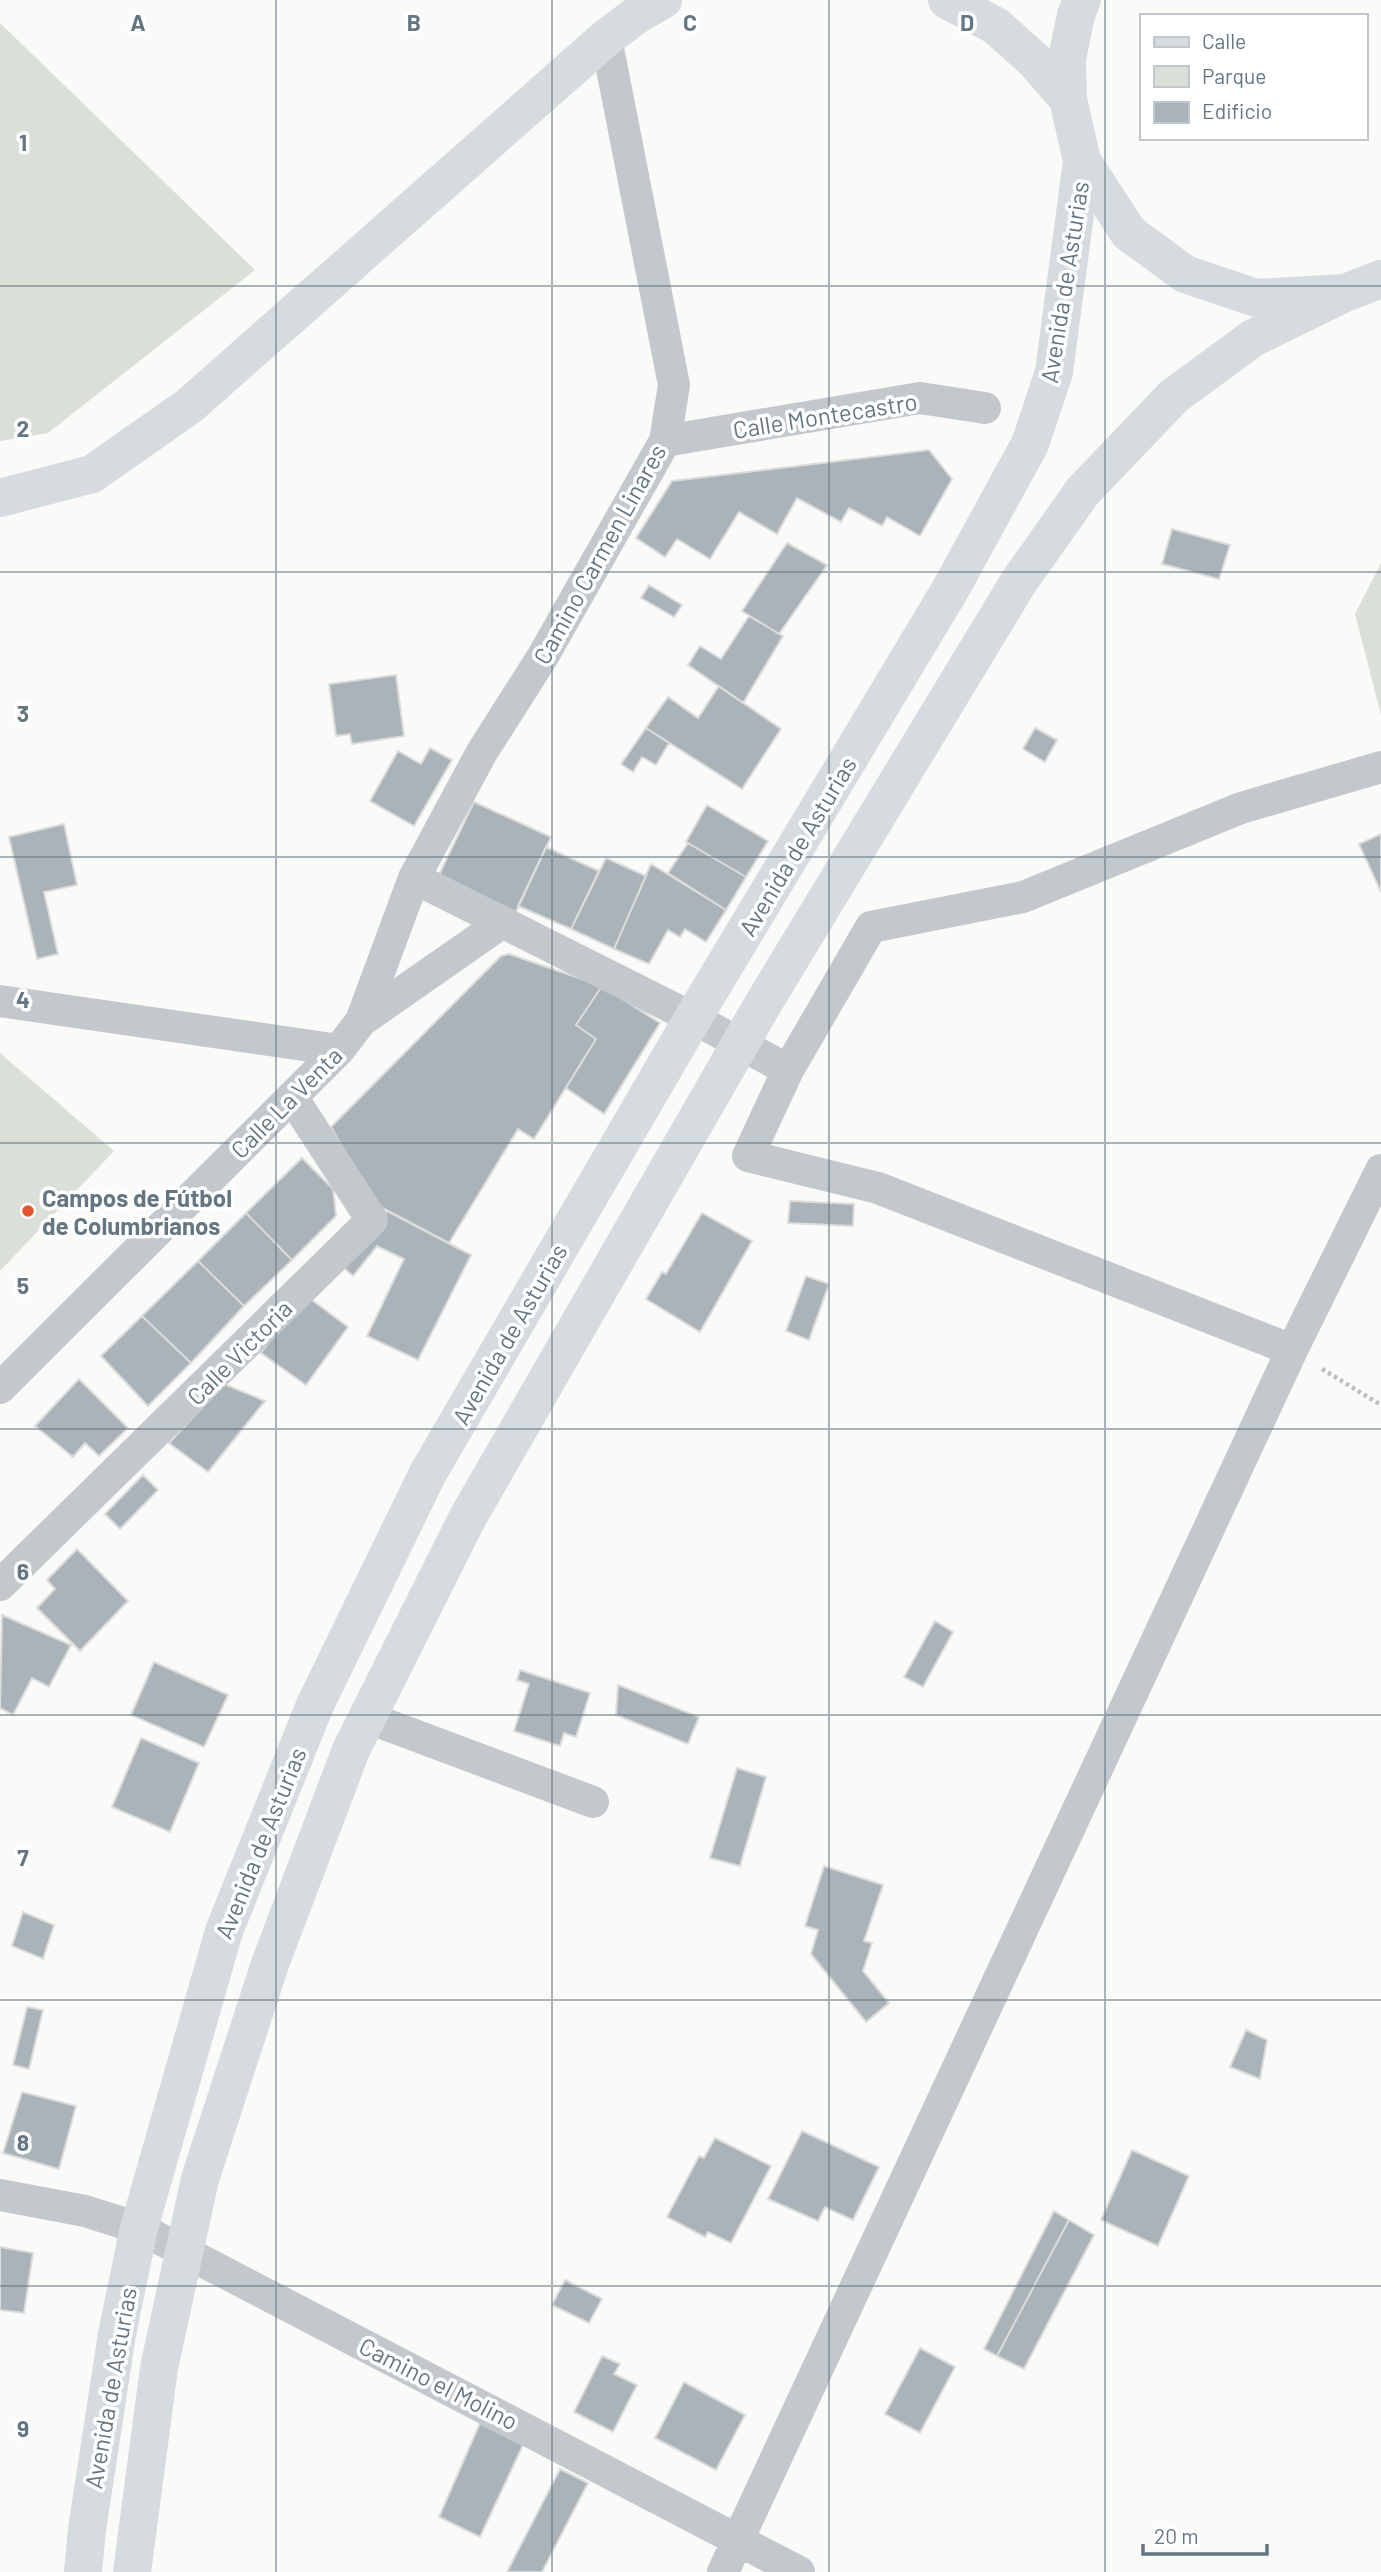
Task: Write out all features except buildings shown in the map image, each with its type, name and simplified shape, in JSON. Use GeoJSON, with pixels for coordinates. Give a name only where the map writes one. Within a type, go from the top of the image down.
{"type":"FeatureCollection","features":[{"type":"Feature","properties":{"kind":"main road"},"geometry":{"type":"LineString","coordinates":[[947,0],[996,26],[1034,60],[1068,99]]}},
{"type":"Feature","properties":{"kind":"main road"},"geometry":{"type":"LineString","coordinates":[[1082,0],[1076,15],[1067,59],[1068,99],[1082,161],[1129,233],[1185,274],[1256,298],[1345,293],[1381,279]]}},
{"type":"Feature","properties":{"kind":"main road"},"geometry":{"type":"LineString","coordinates":[[0,498],[92,474],[189,406],[643,5]]}},
{"type":"Feature","properties":{"kind":"main road","name":"Avenida de Asturias"},"geometry":{"type":"LineString","coordinates":[[83,2572],[87,2529],[117,2334],[139,2228],[223,1931],[315,1705],[428,1474],[693,1018],[950,590],[1030,444],[1054,372],[1082,161]]}},
{"type":"Feature","properties":{"kind":"main road","name":"Avenida de Asturias"},"geometry":{"type":"LineString","coordinates":[[132,2572],[159,2368],[200,2179],[270,1964],[366,1717],[468,1517],[745,1035],[1018,583],[1083,491],[1174,396],[1253,338],[1345,293]]}},
{"type":"Feature","properties":{"kind":"street","name":"Camino Carmen Linares"},"geometry":{"type":"LineString","coordinates":[[414,878],[482,752],[543,656],[665,441],[674,385],[606,38]]}},
{"type":"Feature","properties":{"kind":"street","name":"Calle Montecastro"},"geometry":{"type":"LineString","coordinates":[[665,441],[920,398],[985,408]]}},
{"type":"Feature","properties":{"kind":"street"},"geometry":{"type":"LineString","coordinates":[[1292,1350],[878,1188],[748,1156],[788,1070],[871,927],[1023,897],[1241,808],[1381,767]]}},
{"type":"Feature","properties":{"kind":"street"},"geometry":{"type":"LineString","coordinates":[[414,878],[693,1018],[745,1035],[788,1070]]}},
{"type":"Feature","properties":{"kind":"street","name":"Calle La Venta"},"geometry":{"type":"LineString","coordinates":[[0,1388],[339,1050],[361,1021],[414,878]]}},
{"type":"Feature","properties":{"kind":"street","name":"Calle La Venta"},"geometry":{"type":"LineString","coordinates":[[361,1021],[503,922]]}},
{"type":"Feature","properties":{"kind":"street"},"geometry":{"type":"LineString","coordinates":[[0,1001],[339,1050]]}},
{"type":"Feature","properties":{"kind":"street","name":"Calle Victoria"},"geometry":{"type":"LineString","coordinates":[[0,1585],[372,1220],[292,1097]]}},
{"type":"Feature","properties":{"kind":"street"},"geometry":{"type":"LineString","coordinates":[[723,2572],[1292,1350],[1381,1170]]}},
{"type":"Feature","properties":{"kind":"street"},"geometry":{"type":"LineString","coordinates":[[366,1717],[593,1802]]}},
{"type":"Feature","properties":{"kind":"street","name":"Camino el Molino"},"geometry":{"type":"LineString","coordinates":[[0,2195],[85,2211],[139,2228],[799,2572]]}},
{"type":"Feature","properties":{"kind":"path"},"geometry":{"type":"LineString","coordinates":[[1292,1350],[1381,1405]]}},
{"type":"Feature","properties":{"kind":"green space"},"geometry":{"type":"Polygon","coordinates":[[[0,23],[255,270],[48,433],[0,441],[0,23]]]}},
{"type":"Feature","properties":{"kind":"green space"},"geometry":{"type":"Polygon","coordinates":[[[1381,563],[1381,715],[1355,614],[1381,563]]]}},
{"type":"Feature","properties":{"kind":"green space","name":"Campos de Fútbol de Columbrianos"},"geometry":{"type":"Polygon","coordinates":[[[0,1053],[114,1151],[0,1271],[0,1053]]]}},
{"type":"Feature","properties":{"kind":"place","name":"Campos de Fútbol de Columbrianos"},"geometry":{"type":"Point","coordinates":[28,1211]}}]}
